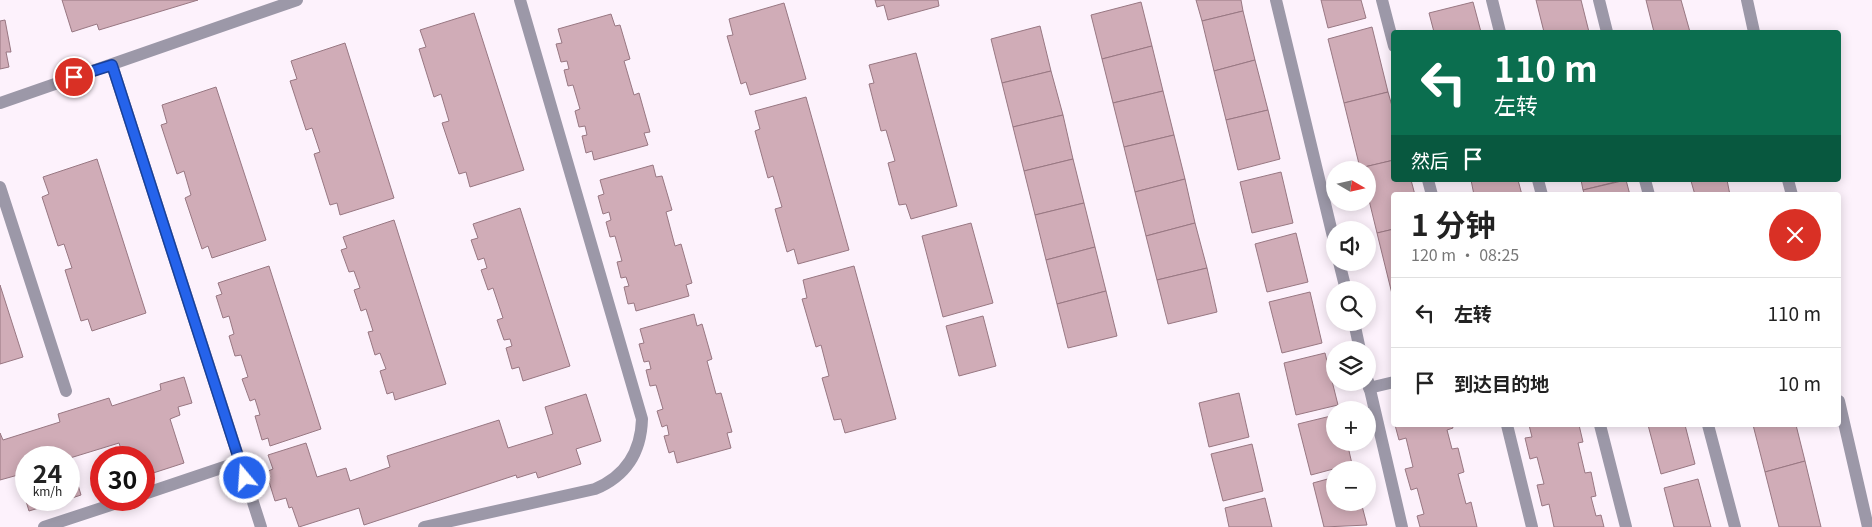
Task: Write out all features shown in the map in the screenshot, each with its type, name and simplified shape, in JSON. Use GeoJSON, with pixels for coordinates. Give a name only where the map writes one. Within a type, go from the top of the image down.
{"type":"FeatureCollection","features":[{"type":"Feature","properties":{"kind":"street"},"geometry":{"type":"LineString","coordinates":[[0,103],[296,0]]}},
{"type":"Feature","properties":{"kind":"street"},"geometry":{"type":"LineString","coordinates":[[424,527],[595,489],[607,484],[627,467],[634,456],[641,432],[642,419],[520,0]]}},
{"type":"Feature","properties":{"kind":"street"},"geometry":{"type":"LineString","coordinates":[[1276,0],[1329,221]]}},
{"type":"Feature","properties":{"kind":"street"},"geometry":{"type":"LineString","coordinates":[[1382,0],[1391,34]]}},
{"type":"Feature","properties":{"kind":"street"},"geometry":{"type":"LineString","coordinates":[[1492,0],[1500,30]]}},
{"type":"Feature","properties":{"kind":"street"},"geometry":{"type":"LineString","coordinates":[[1598,0],[1606,30]]}},
{"type":"Feature","properties":{"kind":"street"},"geometry":{"type":"LineString","coordinates":[[1747,0],[1754,30]]}},
{"type":"Feature","properties":{"kind":"street"},"geometry":{"type":"LineString","coordinates":[[112,65],[260,527]]}},
{"type":"Feature","properties":{"kind":"street"},"geometry":{"type":"LineString","coordinates":[[0,187],[66,391]]}},
{"type":"Feature","properties":{"kind":"street"},"geometry":{"type":"LineString","coordinates":[[1376,383],[1391,382]]}},
{"type":"Feature","properties":{"kind":"street"},"geometry":{"type":"LineString","coordinates":[[1370,391],[1402,527]]}},
{"type":"Feature","properties":{"kind":"street"},"geometry":{"type":"LineString","coordinates":[[1841,410],[1868,527]]}},
{"type":"Feature","properties":{"kind":"street"},"geometry":{"type":"LineString","coordinates":[[1507,427],[1532,527]]}},
{"type":"Feature","properties":{"kind":"street"},"geometry":{"type":"LineString","coordinates":[[1601,427],[1626,527]]}},
{"type":"Feature","properties":{"kind":"street"},"geometry":{"type":"LineString","coordinates":[[1709,427],[1735,527]]}},
{"type":"Feature","properties":{"kind":"street"},"geometry":{"type":"LineString","coordinates":[[155,490],[239,462]]}},
{"type":"Feature","properties":{"kind":"street"},"geometry":{"type":"LineString","coordinates":[[44,527],[93,511]]}},
{"type":"Feature","properties":{"kind":"building"},"geometry":{"type":"Polygon","coordinates":[[[62,0],[198,0],[99,30],[97,24],[72,32],[62,0]]]}},
{"type":"Feature","properties":{"kind":"building"},"geometry":{"type":"Polygon","coordinates":[[[875,0],[938,0],[939,6],[888,20],[884,5],[877,7],[875,0]]]}},
{"type":"Feature","properties":{"kind":"building"},"geometry":{"type":"Polygon","coordinates":[[[1196,0],[1241,0],[1243,11],[1202,21],[1196,0]]]}},
{"type":"Feature","properties":{"kind":"building"},"geometry":{"type":"Polygon","coordinates":[[[1321,0],[1361,0],[1366,18],[1328,28],[1321,0]]]}},
{"type":"Feature","properties":{"kind":"building"},"geometry":{"type":"Polygon","coordinates":[[[1536,0],[1581,0],[1588,30],[1544,30],[1536,0]]]}},
{"type":"Feature","properties":{"kind":"building"},"geometry":{"type":"Polygon","coordinates":[[[1646,0],[1681,0],[1689,30],[1654,30],[1646,0]]]}},
{"type":"Feature","properties":{"kind":"building"},"geometry":{"type":"Polygon","coordinates":[[[1141,2],[1152,46],[1102,59],[1091,15],[1141,2]]]}},
{"type":"Feature","properties":{"kind":"building"},"geometry":{"type":"Polygon","coordinates":[[[1473,2],[1480,30],[1433,30],[1429,13],[1473,2]]]}},
{"type":"Feature","properties":{"kind":"building"},"geometry":{"type":"Polygon","coordinates":[[[784,3],[806,79],[750,95],[746,82],[741,84],[727,36],[733,35],[729,19],[784,3]]]}},
{"type":"Feature","properties":{"kind":"building"},"geometry":{"type":"Polygon","coordinates":[[[1243,11],[1255,60],[1214,71],[1202,21],[1243,11]]]}},
{"type":"Feature","properties":{"kind":"building"},"geometry":{"type":"Polygon","coordinates":[[[474,13],[524,170],[470,187],[466,172],[459,174],[442,123],[449,121],[441,94],[434,97],[419,49],[426,47],[420,30],[474,13]]]}},
{"type":"Feature","properties":{"kind":"building"},"geometry":{"type":"Polygon","coordinates":[[[611,14],[615,26],[620,25],[630,59],[624,61],[634,95],[639,93],[650,132],[644,133],[648,145],[594,160],[592,151],[586,153],[582,136],[587,135],[585,126],[579,127],[575,111],[580,109],[573,85],[568,86],[564,70],[569,69],[567,61],[561,62],[556,44],[562,43],[558,29],[611,14]]]}},
{"type":"Feature","properties":{"kind":"building"},"geometry":{"type":"Polygon","coordinates":[[[5,20],[11,52],[6,52],[9,67],[0,69],[0,21],[5,20]]]}},
{"type":"Feature","properties":{"kind":"building"},"geometry":{"type":"Polygon","coordinates":[[[1040,26],[1051,71],[1002,83],[991,39],[1040,26]]]}},
{"type":"Feature","properties":{"kind":"building"},"geometry":{"type":"Polygon","coordinates":[[[1372,27],[1388,92],[1344,103],[1328,39],[1372,27]]]}},
{"type":"Feature","properties":{"kind":"building"},"geometry":{"type":"Polygon","coordinates":[[[345,43],[394,198],[340,215],[337,203],[330,205],[314,154],[320,152],[312,128],[306,130],[290,81],[297,79],[291,61],[345,43]]]}},
{"type":"Feature","properties":{"kind":"building"},"geometry":{"type":"Polygon","coordinates":[[[1152,46],[1163,91],[1113,103],[1102,59],[1152,46]]]}},
{"type":"Feature","properties":{"kind":"building"},"geometry":{"type":"Polygon","coordinates":[[[916,53],[957,206],[911,219],[906,204],[899,205],[888,163],[895,161],[886,130],[881,131],[869,84],[874,83],[869,65],[916,53]]]}},
{"type":"Feature","properties":{"kind":"building"},"geometry":{"type":"Polygon","coordinates":[[[1255,60],[1268,110],[1226,120],[1214,71],[1255,60]]]}},
{"type":"Feature","properties":{"kind":"building"},"geometry":{"type":"Polygon","coordinates":[[[1051,71],[1063,115],[1013,127],[1002,83],[1051,71]]]}},
{"type":"Feature","properties":{"kind":"building"},"geometry":{"type":"Polygon","coordinates":[[[216,87],[266,240],[212,258],[208,246],[202,249],[185,198],[191,195],[184,171],[177,174],[161,125],[167,123],[162,105],[216,87]]]}},
{"type":"Feature","properties":{"kind":"building"},"geometry":{"type":"Polygon","coordinates":[[[1163,91],[1174,135],[1124,147],[1113,103],[1163,91]]]}},
{"type":"Feature","properties":{"kind":"building"},"geometry":{"type":"Polygon","coordinates":[[[1388,92],[1391,102],[1391,161],[1376,164],[1376,161],[1358,161],[1344,103],[1388,92]]]}},
{"type":"Feature","properties":{"kind":"building"},"geometry":{"type":"Polygon","coordinates":[[[806,97],[849,250],[798,264],[794,249],[787,252],[775,209],[782,207],[773,176],[768,178],[755,131],[760,129],[755,111],[806,97]]]}},
{"type":"Feature","properties":{"kind":"building"},"geometry":{"type":"Polygon","coordinates":[[[1268,110],[1280,159],[1238,170],[1226,120],[1268,110]]]}},
{"type":"Feature","properties":{"kind":"building"},"geometry":{"type":"Polygon","coordinates":[[[1063,115],[1073,159],[1024,171],[1013,127],[1063,115]]]}},
{"type":"Feature","properties":{"kind":"building"},"geometry":{"type":"Polygon","coordinates":[[[1174,135],[1185,179],[1135,192],[1124,147],[1174,135]]]}},
{"type":"Feature","properties":{"kind":"building"},"geometry":{"type":"Polygon","coordinates":[[[97,159],[146,313],[92,331],[88,319],[81,321],[65,270],[72,268],[64,244],[58,246],[42,197],[49,194],[43,177],[97,159]]]}},
{"type":"Feature","properties":{"kind":"building"},"geometry":{"type":"Polygon","coordinates":[[[1073,159],[1084,203],[1035,215],[1024,171],[1073,159]]]}},
{"type":"Feature","properties":{"kind":"building"},"geometry":{"type":"Polygon","coordinates":[[[1391,161],[1391,182],[1412,182],[1414,192],[1391,192],[1391,230],[1377,233],[1376,221],[1374,221],[1372,211],[1376,211],[1376,164],[1391,161]]]}},
{"type":"Feature","properties":{"kind":"building"},"geometry":{"type":"Polygon","coordinates":[[[653,165],[656,177],[662,176],[672,210],[666,212],[675,246],[681,244],[692,283],[686,285],[689,296],[636,311],[634,303],[628,304],[624,287],[629,286],[626,277],[621,278],[617,262],[622,261],[615,236],[610,237],[606,222],[611,220],[609,212],[603,214],[598,196],[604,194],[600,180],[653,165]]]}},
{"type":"Feature","properties":{"kind":"building"},"geometry":{"type":"Polygon","coordinates":[[[1281,172],[1293,223],[1252,233],[1240,182],[1281,172]]]}},
{"type":"Feature","properties":{"kind":"building"},"geometry":{"type":"Polygon","coordinates":[[[1185,179],[1195,223],[1146,236],[1135,192],[1185,179]]]}},
{"type":"Feature","properties":{"kind":"building"},"geometry":{"type":"Polygon","coordinates":[[[1471,182],[1519,182],[1521,192],[1473,192],[1471,182]]]}},
{"type":"Feature","properties":{"kind":"building"},"geometry":{"type":"Polygon","coordinates":[[[1581,182],[1615,182],[1583,190],[1581,182]]]}},
{"type":"Feature","properties":{"kind":"building"},"geometry":{"type":"Polygon","coordinates":[[[1617,182],[1627,182],[1629,192],[1584,192],[1583,190],[1617,182]]]}},
{"type":"Feature","properties":{"kind":"building"},"geometry":{"type":"Polygon","coordinates":[[[1691,182],[1727,182],[1729,192],[1694,192],[1691,182]]]}},
{"type":"Feature","properties":{"kind":"building"},"geometry":{"type":"Polygon","coordinates":[[[1084,203],[1095,247],[1046,260],[1035,215],[1084,203]]]}},
{"type":"Feature","properties":{"kind":"building"},"geometry":{"type":"Polygon","coordinates":[[[520,208],[570,366],[523,381],[519,367],[512,369],[506,348],[512,346],[510,339],[504,340],[497,320],[503,318],[493,288],[488,290],[481,270],[487,268],[484,258],[478,260],[471,240],[478,238],[473,224],[520,208]]]}},
{"type":"Feature","properties":{"kind":"building"},"geometry":{"type":"Polygon","coordinates":[[[394,220],[446,384],[395,400],[393,392],[387,394],[380,371],[386,369],[380,353],[375,355],[368,332],[373,331],[366,309],[361,311],[354,290],[360,288],[354,271],[349,272],[341,250],[347,248],[343,237],[394,220]]]}},
{"type":"Feature","properties":{"kind":"building"},"geometry":{"type":"Polygon","coordinates":[[[971,223],[993,303],[943,317],[922,236],[971,223]]]}},
{"type":"Feature","properties":{"kind":"building"},"geometry":{"type":"Polygon","coordinates":[[[1195,223],[1207,268],[1157,280],[1146,236],[1195,223]]]}},
{"type":"Feature","properties":{"kind":"building"},"geometry":{"type":"Polygon","coordinates":[[[1391,230],[1391,290],[1377,233],[1391,230]]]}},
{"type":"Feature","properties":{"kind":"building"},"geometry":{"type":"Polygon","coordinates":[[[1296,233],[1308,282],[1267,292],[1255,244],[1296,233]]]}},
{"type":"Feature","properties":{"kind":"building"},"geometry":{"type":"Polygon","coordinates":[[[1095,247],[1106,291],[1057,304],[1046,260],[1095,247]]]}},
{"type":"Feature","properties":{"kind":"building"},"geometry":{"type":"Polygon","coordinates":[[[269,266],[321,429],[270,446],[268,438],[262,440],[255,416],[260,415],[255,399],[250,401],[242,379],[248,377],[241,355],[235,356],[229,336],[234,334],[229,316],[223,318],[216,296],[222,294],[218,283],[269,266]]]}},
{"type":"Feature","properties":{"kind":"building"},"geometry":{"type":"Polygon","coordinates":[[[854,266],[896,419],[845,433],[841,419],[834,420],[822,378],[829,376],[821,345],[816,347],[802,299],[807,298],[803,280],[854,266]]]}},
{"type":"Feature","properties":{"kind":"building"},"geometry":{"type":"Polygon","coordinates":[[[1207,268],[1217,312],[1168,324],[1157,280],[1207,268]]]}},
{"type":"Feature","properties":{"kind":"building"},"geometry":{"type":"Polygon","coordinates":[[[0,285],[23,357],[0,364],[0,285]]]}},
{"type":"Feature","properties":{"kind":"building"},"geometry":{"type":"Polygon","coordinates":[[[1106,291],[1117,336],[1068,348],[1057,304],[1106,291]]]}},
{"type":"Feature","properties":{"kind":"building"},"geometry":{"type":"Polygon","coordinates":[[[1310,292],[1322,343],[1282,353],[1269,302],[1310,292]]]}},
{"type":"Feature","properties":{"kind":"building"},"geometry":{"type":"Polygon","coordinates":[[[694,314],[697,326],[702,324],[712,359],[707,361],[716,394],[721,393],[732,432],[727,433],[731,448],[677,463],[674,451],[669,453],[664,436],[669,435],[667,425],[662,427],[657,411],[663,409],[656,385],[650,386],[646,370],[651,369],[649,361],[644,362],[639,344],[644,343],[640,329],[694,314]]]}},
{"type":"Feature","properties":{"kind":"building"},"geometry":{"type":"Polygon","coordinates":[[[983,316],[996,366],[959,376],[946,326],[983,316]]]}},
{"type":"Feature","properties":{"kind":"building"},"geometry":{"type":"Polygon","coordinates":[[[1325,353],[1326,391],[1334,391],[1337,401],[1326,401],[1326,408],[1296,415],[1284,363],[1325,353]]]}},
{"type":"Feature","properties":{"kind":"building"},"geometry":{"type":"Polygon","coordinates":[[[184,377],[192,403],[178,407],[180,415],[170,419],[184,463],[155,472],[155,446],[120,446],[119,443],[109,446],[90,446],[90,452],[80,455],[80,446],[15,446],[15,476],[0,480],[0,433],[3,440],[60,422],[58,414],[109,398],[112,406],[161,390],[160,384],[184,377]]]}},
{"type":"Feature","properties":{"kind":"building"},"geometry":{"type":"Polygon","coordinates":[[[1239,393],[1249,437],[1209,447],[1199,403],[1239,393]]]}},
{"type":"Feature","properties":{"kind":"building"},"geometry":{"type":"Polygon","coordinates":[[[586,394],[601,441],[576,449],[581,464],[538,478],[536,472],[517,478],[516,475],[364,525],[359,508],[299,527],[292,507],[289,508],[286,498],[275,501],[266,472],[273,469],[268,455],[306,443],[317,477],[346,468],[350,481],[390,467],[387,456],[499,420],[508,448],[553,434],[545,407],[586,394]]]}},
{"type":"Feature","properties":{"kind":"building"},"geometry":{"type":"Polygon","coordinates":[[[1326,417],[1326,451],[1349,451],[1351,461],[1326,461],[1326,471],[1311,475],[1298,424],[1326,417]]]}},
{"type":"Feature","properties":{"kind":"building"},"geometry":{"type":"Polygon","coordinates":[[[1396,427],[1453,427],[1447,430],[1452,449],[1458,448],[1464,472],[1458,474],[1466,504],[1471,502],[1477,527],[1420,527],[1417,516],[1424,514],[1417,488],[1411,490],[1405,469],[1413,467],[1406,438],[1399,440],[1396,427]]]}},
{"type":"Feature","properties":{"kind":"building"},"geometry":{"type":"Polygon","coordinates":[[[1530,427],[1579,427],[1583,442],[1578,443],[1585,473],[1591,472],[1596,496],[1591,497],[1596,516],[1601,515],[1604,527],[1554,527],[1549,504],[1542,506],[1537,485],[1544,484],[1537,457],[1530,459],[1525,438],[1532,437],[1530,427]]]}},
{"type":"Feature","properties":{"kind":"building"},"geometry":{"type":"Polygon","coordinates":[[[1649,427],[1686,427],[1695,464],[1661,474],[1649,427]]]}},
{"type":"Feature","properties":{"kind":"building"},"geometry":{"type":"Polygon","coordinates":[[[1754,427],[1796,427],[1805,461],[1765,472],[1754,427]]]}},
{"type":"Feature","properties":{"kind":"building"},"geometry":{"type":"Polygon","coordinates":[[[1252,444],[1263,491],[1223,501],[1211,454],[1252,444]]]}},
{"type":"Feature","properties":{"kind":"building"},"geometry":{"type":"Polygon","coordinates":[[[1805,461],[1821,527],[1779,527],[1765,472],[1805,461]]]}},
{"type":"Feature","properties":{"kind":"building"},"geometry":{"type":"Polygon","coordinates":[[[1326,479],[1326,511],[1363,511],[1367,525],[1324,527],[1313,483],[1326,479]]]}},
{"type":"Feature","properties":{"kind":"building"},"geometry":{"type":"Polygon","coordinates":[[[1698,479],[1711,527],[1674,527],[1664,488],[1698,479]]]}},
{"type":"Feature","properties":{"kind":"building"},"geometry":{"type":"Polygon","coordinates":[[[1265,498],[1272,527],[1229,527],[1225,508],[1265,498]]]}},
{"type":"Feature","properties":{"kind":"route"},"geometry":{"type":"LineString","coordinates":[[74,77],[112,65],[245,478]]}}]}
